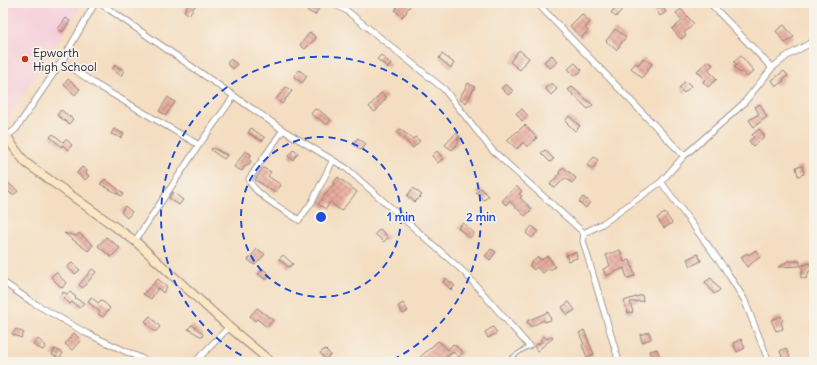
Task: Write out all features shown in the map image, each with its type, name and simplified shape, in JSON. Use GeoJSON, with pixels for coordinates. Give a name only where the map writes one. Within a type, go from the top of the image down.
{"type":"FeatureCollection","features":[{"type":"Feature","properties":{"kind":"street"},"geometry":{"type":"LineString","coordinates":[[95,3],[62,61],[16,129],[5,133],[15,150],[26,164],[135,241],[229,327],[271,362]]}},
{"type":"Feature","properties":{"kind":"street"},"geometry":{"type":"LineString","coordinates":[[100,3],[283,130],[346,168],[465,273],[529,346]]}},
{"type":"Feature","properties":{"kind":"street"},"geometry":{"type":"LineString","coordinates":[[333,3],[347,11],[444,89],[492,150],[584,233]]}},
{"type":"Feature","properties":{"kind":"street"},"geometry":{"type":"LineString","coordinates":[[537,3],[684,156]]}},
{"type":"Feature","properties":{"kind":"street"},"geometry":{"type":"LineString","coordinates":[[710,3],[772,68]]}},
{"type":"Feature","properties":{"kind":"street"},"geometry":{"type":"LineString","coordinates":[[584,233],[602,224],[662,182],[684,156],[743,104],[772,68],[787,56],[814,41]]}},
{"type":"Feature","properties":{"kind":"street"},"geometry":{"type":"LineString","coordinates":[[62,61],[95,84],[200,145]]}},
{"type":"Feature","properties":{"kind":"street"},"geometry":{"type":"LineString","coordinates":[[135,241],[234,96]]}},
{"type":"Feature","properties":{"kind":"street"},"geometry":{"type":"LineString","coordinates":[[283,130],[249,179],[250,184],[261,194],[300,220],[312,202],[333,160]]}},
{"type":"Feature","properties":{"kind":"street"},"geometry":{"type":"LineString","coordinates":[[662,182],[723,266],[744,299],[769,362]]}},
{"type":"Feature","properties":{"kind":"street"},"geometry":{"type":"LineString","coordinates":[[584,233],[583,241],[620,362]]}},
{"type":"Feature","properties":{"kind":"street"},"geometry":{"type":"LineString","coordinates":[[3,282],[32,302],[86,333],[149,362]]}},
{"type":"Feature","properties":{"kind":"street"},"geometry":{"type":"LineString","coordinates":[[195,362],[229,327]]}},
{"type":"Feature","properties":{"kind":"lane"},"geometry":{"type":"LineString","coordinates":[[505,362],[529,346]]}},
{"type":"Feature","properties":{"kind":"shaded area","name":"Epworth High School"},"geometry":{"type":"Polygon","coordinates":[[[3,3],[83,3],[7,119],[3,116],[3,3]]]}},
{"type":"Feature","properties":{"kind":"building"},"geometry":{"type":"Polygon","coordinates":[[[189,3],[197,3],[189,15],[184,11],[189,3]]]}},
{"type":"Feature","properties":{"kind":"building"},"geometry":{"type":"Polygon","coordinates":[[[294,3],[318,3],[321,5],[315,15],[294,3]]]}},
{"type":"Feature","properties":{"kind":"building"},"geometry":{"type":"Polygon","coordinates":[[[399,3],[412,3],[402,17],[395,10],[399,3]]]}},
{"type":"Feature","properties":{"kind":"building"},"geometry":{"type":"Polygon","coordinates":[[[617,5],[622,9],[616,17],[611,13],[617,5]]]}},
{"type":"Feature","properties":{"kind":"building"},"geometry":{"type":"Polygon","coordinates":[[[662,6],[666,12],[660,16],[656,9],[662,6]]]}},
{"type":"Feature","properties":{"kind":"building"},"geometry":{"type":"Polygon","coordinates":[[[681,9],[694,24],[684,33],[686,35],[681,39],[672,29],[682,21],[676,13],[681,9]]]}},
{"type":"Feature","properties":{"kind":"building"},"geometry":{"type":"Polygon","coordinates":[[[582,14],[590,22],[585,28],[588,31],[581,38],[570,26],[582,14]]]}},
{"type":"Feature","properties":{"kind":"building"},"geometry":{"type":"Polygon","coordinates":[[[66,18],[70,21],[63,32],[58,29],[66,18]]]}},
{"type":"Feature","properties":{"kind":"building"},"geometry":{"type":"Polygon","coordinates":[[[784,25],[794,37],[785,43],[776,31],[784,25]]]}},
{"type":"Feature","properties":{"kind":"building"},"geometry":{"type":"Polygon","coordinates":[[[615,29],[626,37],[616,50],[606,41],[615,29]]]}},
{"type":"Feature","properties":{"kind":"building"},"geometry":{"type":"Polygon","coordinates":[[[310,32],[316,38],[305,49],[300,45],[310,32]]]}},
{"type":"Feature","properties":{"kind":"building"},"geometry":{"type":"Polygon","coordinates":[[[519,50],[529,58],[520,70],[510,62],[519,50]]]}},
{"type":"Feature","properties":{"kind":"building"},"geometry":{"type":"Polygon","coordinates":[[[442,54],[454,63],[451,68],[439,58],[442,54]]]}},
{"type":"Feature","properties":{"kind":"building"},"geometry":{"type":"Polygon","coordinates":[[[381,55],[391,64],[388,68],[377,59],[381,55]]]}},
{"type":"Feature","properties":{"kind":"building"},"geometry":{"type":"Polygon","coordinates":[[[552,55],[558,62],[550,68],[544,62],[552,55]]]}},
{"type":"Feature","properties":{"kind":"building"},"geometry":{"type":"Polygon","coordinates":[[[741,56],[754,71],[747,77],[742,71],[740,73],[734,67],[737,65],[734,62],[741,56]]]}},
{"type":"Feature","properties":{"kind":"building"},"geometry":{"type":"Polygon","coordinates":[[[643,58],[652,64],[642,78],[631,68],[636,63],[638,65],[643,58]]]}},
{"type":"Feature","properties":{"kind":"building"},"geometry":{"type":"Polygon","coordinates":[[[230,59],[237,64],[233,69],[227,64],[230,59]]]}},
{"type":"Feature","properties":{"kind":"building"},"geometry":{"type":"Polygon","coordinates":[[[708,61],[713,65],[708,70],[717,79],[708,87],[703,82],[705,79],[697,71],[708,61]]]}},
{"type":"Feature","properties":{"kind":"building"},"geometry":{"type":"Polygon","coordinates":[[[575,63],[582,70],[575,76],[568,69],[575,63]]]}},
{"type":"Feature","properties":{"kind":"building"},"geometry":{"type":"Polygon","coordinates":[[[115,65],[124,70],[121,76],[112,69],[115,65]]]}},
{"type":"Feature","properties":{"kind":"building"},"geometry":{"type":"Polygon","coordinates":[[[299,70],[307,76],[302,83],[294,77],[299,70]]]}},
{"type":"Feature","properties":{"kind":"building"},"geometry":{"type":"Polygon","coordinates":[[[784,71],[788,76],[783,79],[784,81],[776,86],[772,80],[784,71]]]}},
{"type":"Feature","properties":{"kind":"building"},"geometry":{"type":"Polygon","coordinates":[[[68,79],[80,89],[75,95],[64,85],[68,79]]]}},
{"type":"Feature","properties":{"kind":"building"},"geometry":{"type":"Polygon","coordinates":[[[686,81],[691,86],[684,93],[679,88],[686,81]]]}},
{"type":"Feature","properties":{"kind":"building"},"geometry":{"type":"Polygon","coordinates":[[[468,83],[475,87],[466,103],[459,99],[468,83]]]}},
{"type":"Feature","properties":{"kind":"building"},"geometry":{"type":"Polygon","coordinates":[[[552,83],[557,89],[551,95],[545,88],[552,83]]]}},
{"type":"Feature","properties":{"kind":"building"},"geometry":{"type":"Polygon","coordinates":[[[506,84],[513,91],[508,95],[501,88],[506,84]]]}},
{"type":"Feature","properties":{"kind":"building"},"geometry":{"type":"Polygon","coordinates":[[[286,87],[292,91],[282,104],[276,99],[286,87]]]}},
{"type":"Feature","properties":{"kind":"building"},"geometry":{"type":"Polygon","coordinates":[[[572,87],[593,105],[588,109],[568,90],[572,87]]]}},
{"type":"Feature","properties":{"kind":"building"},"geometry":{"type":"Polygon","coordinates":[[[381,93],[387,97],[375,112],[369,107],[381,93]]]}},
{"type":"Feature","properties":{"kind":"building"},"geometry":{"type":"Polygon","coordinates":[[[168,97],[175,102],[166,115],[159,111],[168,97]]]}},
{"type":"Feature","properties":{"kind":"building"},"geometry":{"type":"Polygon","coordinates":[[[760,104],[767,117],[754,127],[749,120],[759,114],[755,107],[760,104]]]}},
{"type":"Feature","properties":{"kind":"building"},"geometry":{"type":"Polygon","coordinates":[[[315,109],[318,109],[331,120],[326,125],[311,114],[315,109]]]}},
{"type":"Feature","properties":{"kind":"building"},"geometry":{"type":"Polygon","coordinates":[[[522,109],[528,116],[522,121],[516,113],[522,109]]]}},
{"type":"Feature","properties":{"kind":"building"},"geometry":{"type":"Polygon","coordinates":[[[61,110],[73,119],[69,124],[57,115],[61,110]]]}},
{"type":"Feature","properties":{"kind":"building"},"geometry":{"type":"Polygon","coordinates":[[[569,116],[580,126],[575,131],[565,121],[569,116]]]}},
{"type":"Feature","properties":{"kind":"building"},"geometry":{"type":"Polygon","coordinates":[[[525,125],[537,138],[527,147],[523,142],[517,149],[507,140],[525,125]]]}},
{"type":"Feature","properties":{"kind":"building"},"geometry":{"type":"Polygon","coordinates":[[[251,128],[265,138],[262,141],[248,133],[251,128]]]}},
{"type":"Feature","properties":{"kind":"building"},"geometry":{"type":"Polygon","coordinates":[[[114,129],[124,134],[121,138],[111,134],[114,129]]]}},
{"type":"Feature","properties":{"kind":"building"},"geometry":{"type":"Polygon","coordinates":[[[400,129],[413,139],[415,137],[420,141],[413,148],[397,133],[400,129]]]}},
{"type":"Feature","properties":{"kind":"building"},"geometry":{"type":"Polygon","coordinates":[[[759,129],[765,136],[753,146],[749,141],[754,137],[752,135],[759,129]]]}},
{"type":"Feature","properties":{"kind":"building"},"geometry":{"type":"Polygon","coordinates":[[[456,133],[460,137],[457,140],[459,142],[452,150],[445,145],[456,133]]]}},
{"type":"Feature","properties":{"kind":"building"},"geometry":{"type":"Polygon","coordinates":[[[53,134],[63,142],[66,139],[72,145],[68,150],[63,145],[62,147],[50,137],[53,134]]]}},
{"type":"Feature","properties":{"kind":"building"},"geometry":{"type":"Polygon","coordinates":[[[358,138],[366,144],[361,150],[353,144],[358,138]]]}},
{"type":"Feature","properties":{"kind":"building"},"geometry":{"type":"Polygon","coordinates":[[[212,148],[227,155],[224,159],[211,150],[212,148]]]}},
{"type":"Feature","properties":{"kind":"building"},"geometry":{"type":"Polygon","coordinates":[[[294,149],[298,153],[293,160],[288,156],[294,149]]]}},
{"type":"Feature","properties":{"kind":"building"},"geometry":{"type":"Polygon","coordinates":[[[545,150],[554,159],[550,162],[541,153],[545,150]]]}},
{"type":"Feature","properties":{"kind":"building"},"geometry":{"type":"Polygon","coordinates":[[[245,151],[251,154],[249,159],[251,161],[242,171],[234,167],[245,151]]]}},
{"type":"Feature","properties":{"kind":"building"},"geometry":{"type":"Polygon","coordinates":[[[437,151],[443,158],[438,163],[432,156],[437,151]]]}},
{"type":"Feature","properties":{"kind":"building"},"geometry":{"type":"Polygon","coordinates":[[[594,157],[598,160],[593,169],[587,165],[594,157]]]}},
{"type":"Feature","properties":{"kind":"building"},"geometry":{"type":"Polygon","coordinates":[[[802,166],[804,174],[798,176],[796,167],[802,166]]]}},
{"type":"Feature","properties":{"kind":"building"},"geometry":{"type":"Polygon","coordinates":[[[82,167],[87,171],[86,173],[89,176],[85,180],[77,173],[82,167]]]}},
{"type":"Feature","properties":{"kind":"building"},"geometry":{"type":"Polygon","coordinates":[[[563,167],[576,178],[572,183],[565,178],[555,188],[550,184],[560,173],[559,172],[563,167]]]}},
{"type":"Feature","properties":{"kind":"building"},"geometry":{"type":"Polygon","coordinates":[[[263,168],[271,172],[268,176],[281,185],[275,193],[255,180],[263,168]]]}},
{"type":"Feature","properties":{"kind":"building"},"geometry":{"type":"Polygon","coordinates":[[[338,177],[357,192],[341,211],[330,202],[326,209],[318,204],[338,177]]]}},
{"type":"Feature","properties":{"kind":"building"},"geometry":{"type":"Polygon","coordinates":[[[105,179],[123,193],[122,196],[100,184],[105,179]]]}},
{"type":"Feature","properties":{"kind":"building"},"geometry":{"type":"Polygon","coordinates":[[[7,182],[18,191],[13,195],[3,188],[7,182]]]}},
{"type":"Feature","properties":{"kind":"building"},"geometry":{"type":"Polygon","coordinates":[[[516,186],[522,191],[519,194],[522,196],[520,198],[532,209],[525,216],[509,201],[506,205],[502,201],[516,186]]]}},
{"type":"Feature","properties":{"kind":"building"},"geometry":{"type":"Polygon","coordinates":[[[413,188],[422,195],[415,202],[407,196],[413,188]]]}},
{"type":"Feature","properties":{"kind":"building"},"geometry":{"type":"Polygon","coordinates":[[[481,188],[489,196],[484,200],[476,193],[481,188]]]}},
{"type":"Feature","properties":{"kind":"building"},"geometry":{"type":"Polygon","coordinates":[[[173,192],[183,200],[179,205],[169,198],[173,192]]]}},
{"type":"Feature","properties":{"kind":"building"},"geometry":{"type":"Polygon","coordinates":[[[583,197],[590,202],[586,208],[579,202],[583,197]]]}},
{"type":"Feature","properties":{"kind":"building"},"geometry":{"type":"Polygon","coordinates":[[[125,206],[132,212],[127,218],[121,212],[125,206]]]}},
{"type":"Feature","properties":{"kind":"building"},"geometry":{"type":"Polygon","coordinates":[[[665,213],[672,223],[664,228],[657,218],[665,213]]]}},
{"type":"Feature","properties":{"kind":"building"},"geometry":{"type":"Polygon","coordinates":[[[463,223],[474,233],[470,238],[458,228],[463,223]]]}},
{"type":"Feature","properties":{"kind":"building"},"geometry":{"type":"Polygon","coordinates":[[[532,226],[538,231],[532,238],[526,233],[532,226]]]}},
{"type":"Feature","properties":{"kind":"building"},"geometry":{"type":"Polygon","coordinates":[[[380,229],[388,237],[384,242],[375,234],[380,229]]]}},
{"type":"Feature","properties":{"kind":"building"},"geometry":{"type":"Polygon","coordinates":[[[64,233],[77,236],[79,233],[93,245],[88,251],[64,233]]]}},
{"type":"Feature","properties":{"kind":"building"},"geometry":{"type":"Polygon","coordinates":[[[106,237],[120,248],[111,257],[98,246],[106,237]]]}},
{"type":"Feature","properties":{"kind":"building"},"geometry":{"type":"Polygon","coordinates":[[[257,249],[265,254],[255,265],[248,260],[257,249]]]}},
{"type":"Feature","properties":{"kind":"building"},"geometry":{"type":"Polygon","coordinates":[[[491,249],[496,252],[490,260],[485,256],[491,249]]]}},
{"type":"Feature","properties":{"kind":"building"},"geometry":{"type":"Polygon","coordinates":[[[620,250],[624,262],[630,260],[635,276],[627,278],[624,268],[606,276],[603,269],[610,266],[606,255],[620,250]]]}},
{"type":"Feature","properties":{"kind":"building"},"geometry":{"type":"Polygon","coordinates":[[[756,250],[760,257],[747,267],[741,257],[756,250]]]}},
{"type":"Feature","properties":{"kind":"building"},"geometry":{"type":"Polygon","coordinates":[[[576,252],[577,258],[568,261],[566,255],[576,252]]]}},
{"type":"Feature","properties":{"kind":"building"},"geometry":{"type":"Polygon","coordinates":[[[698,254],[701,261],[691,266],[687,259],[698,254]]]}},
{"type":"Feature","properties":{"kind":"building"},"geometry":{"type":"Polygon","coordinates":[[[283,255],[293,264],[289,267],[279,259],[283,255]]]}},
{"type":"Feature","properties":{"kind":"building"},"geometry":{"type":"Polygon","coordinates":[[[548,256],[555,267],[550,270],[549,268],[543,273],[536,267],[534,270],[529,265],[538,257],[541,260],[548,256]]]}},
{"type":"Feature","properties":{"kind":"building"},"geometry":{"type":"Polygon","coordinates":[[[790,260],[800,261],[800,266],[778,267],[790,260]]]}},
{"type":"Feature","properties":{"kind":"building"},"geometry":{"type":"Polygon","coordinates":[[[72,263],[80,270],[75,274],[67,267],[72,263]]]}},
{"type":"Feature","properties":{"kind":"building"},"geometry":{"type":"Polygon","coordinates":[[[810,263],[812,270],[809,271],[806,279],[800,277],[803,271],[801,266],[810,263]]]}},
{"type":"Feature","properties":{"kind":"building"},"geometry":{"type":"Polygon","coordinates":[[[92,269],[96,272],[83,288],[79,285],[92,269]]]}},
{"type":"Feature","properties":{"kind":"building"},"geometry":{"type":"Polygon","coordinates":[[[263,269],[270,275],[266,280],[258,274],[263,269]]]}},
{"type":"Feature","properties":{"kind":"building"},"geometry":{"type":"Polygon","coordinates":[[[56,272],[66,283],[62,288],[51,277],[56,272]]]}},
{"type":"Feature","properties":{"kind":"building"},"geometry":{"type":"Polygon","coordinates":[[[446,278],[455,286],[451,290],[443,282],[446,278]]]}},
{"type":"Feature","properties":{"kind":"building"},"geometry":{"type":"Polygon","coordinates":[[[711,278],[720,290],[714,294],[705,282],[711,278]]]}},
{"type":"Feature","properties":{"kind":"building"},"geometry":{"type":"Polygon","coordinates":[[[158,279],[167,287],[163,293],[158,288],[151,299],[143,294],[158,279]]]}},
{"type":"Feature","properties":{"kind":"building"},"geometry":{"type":"Polygon","coordinates":[[[63,292],[67,294],[70,292],[76,297],[75,298],[84,303],[79,308],[72,302],[70,304],[63,298],[63,292]]]}},
{"type":"Feature","properties":{"kind":"building"},"geometry":{"type":"Polygon","coordinates":[[[642,295],[643,301],[630,302],[633,312],[628,313],[624,301],[642,295]]]}},
{"type":"Feature","properties":{"kind":"building"},"geometry":{"type":"Polygon","coordinates":[[[91,297],[98,303],[101,300],[110,308],[103,317],[98,314],[100,312],[88,302],[91,297]]]}},
{"type":"Feature","properties":{"kind":"building"},"geometry":{"type":"Polygon","coordinates":[[[569,302],[575,310],[567,315],[562,307],[569,302]]]}},
{"type":"Feature","properties":{"kind":"building"},"geometry":{"type":"Polygon","coordinates":[[[403,303],[408,311],[403,314],[398,306],[403,303]]]}},
{"type":"Feature","properties":{"kind":"building"},"geometry":{"type":"Polygon","coordinates":[[[257,308],[273,320],[267,327],[257,319],[255,321],[250,316],[257,308]]]}},
{"type":"Feature","properties":{"kind":"building"},"geometry":{"type":"Polygon","coordinates":[[[548,312],[551,320],[545,322],[544,320],[530,327],[527,321],[548,312]]]}},
{"type":"Feature","properties":{"kind":"building"},"geometry":{"type":"Polygon","coordinates":[[[150,316],[160,327],[155,332],[145,321],[150,316]]]}},
{"type":"Feature","properties":{"kind":"building"},"geometry":{"type":"Polygon","coordinates":[[[781,316],[783,321],[781,322],[783,329],[776,331],[771,320],[781,316]]]}},
{"type":"Feature","properties":{"kind":"building"},"geometry":{"type":"Polygon","coordinates":[[[192,325],[203,334],[202,337],[188,329],[192,325]]]}},
{"type":"Feature","properties":{"kind":"building"},"geometry":{"type":"Polygon","coordinates":[[[493,327],[497,333],[488,338],[485,332],[493,327]]]}},
{"type":"Feature","properties":{"kind":"building"},"geometry":{"type":"Polygon","coordinates":[[[16,329],[24,333],[21,338],[12,334],[16,329]]]}},
{"type":"Feature","properties":{"kind":"building"},"geometry":{"type":"Polygon","coordinates":[[[584,330],[594,354],[587,357],[582,345],[584,344],[579,333],[584,330]]]}},
{"type":"Feature","properties":{"kind":"building"},"geometry":{"type":"Polygon","coordinates":[[[649,332],[651,339],[642,342],[640,335],[649,332]]]}},
{"type":"Feature","properties":{"kind":"building"},"geometry":{"type":"Polygon","coordinates":[[[74,333],[81,340],[72,350],[65,344],[74,333]]]}},
{"type":"Feature","properties":{"kind":"building"},"geometry":{"type":"Polygon","coordinates":[[[544,336],[547,339],[552,336],[553,338],[537,351],[534,346],[542,342],[540,340],[544,336]]]}},
{"type":"Feature","properties":{"kind":"building"},"geometry":{"type":"Polygon","coordinates":[[[38,339],[46,346],[43,350],[33,345],[38,339]]]}},
{"type":"Feature","properties":{"kind":"building"},"geometry":{"type":"Polygon","coordinates":[[[741,339],[745,348],[737,352],[733,343],[741,339]]]}},
{"type":"Feature","properties":{"kind":"building"},"geometry":{"type":"Polygon","coordinates":[[[438,341],[448,350],[453,344],[463,352],[459,357],[453,352],[444,359],[446,362],[423,362],[419,358],[438,341]]]}},
{"type":"Feature","properties":{"kind":"building"},"geometry":{"type":"Polygon","coordinates":[[[786,348],[790,357],[783,360],[780,351],[786,348]]]}},
{"type":"Feature","properties":{"kind":"building"},"geometry":{"type":"Polygon","coordinates":[[[55,349],[63,353],[60,358],[52,355],[55,349]]]}},
{"type":"Feature","properties":{"kind":"building"},"geometry":{"type":"Polygon","coordinates":[[[325,349],[331,355],[325,359],[320,353],[325,349]]]}},
{"type":"Feature","properties":{"kind":"building"},"geometry":{"type":"Polygon","coordinates":[[[657,349],[660,357],[654,360],[650,351],[657,349]]]}},
{"type":"Feature","properties":{"kind":"place","name":"Epworth High School"},"geometry":{"type":"Point","coordinates":[25,59]}}]}
